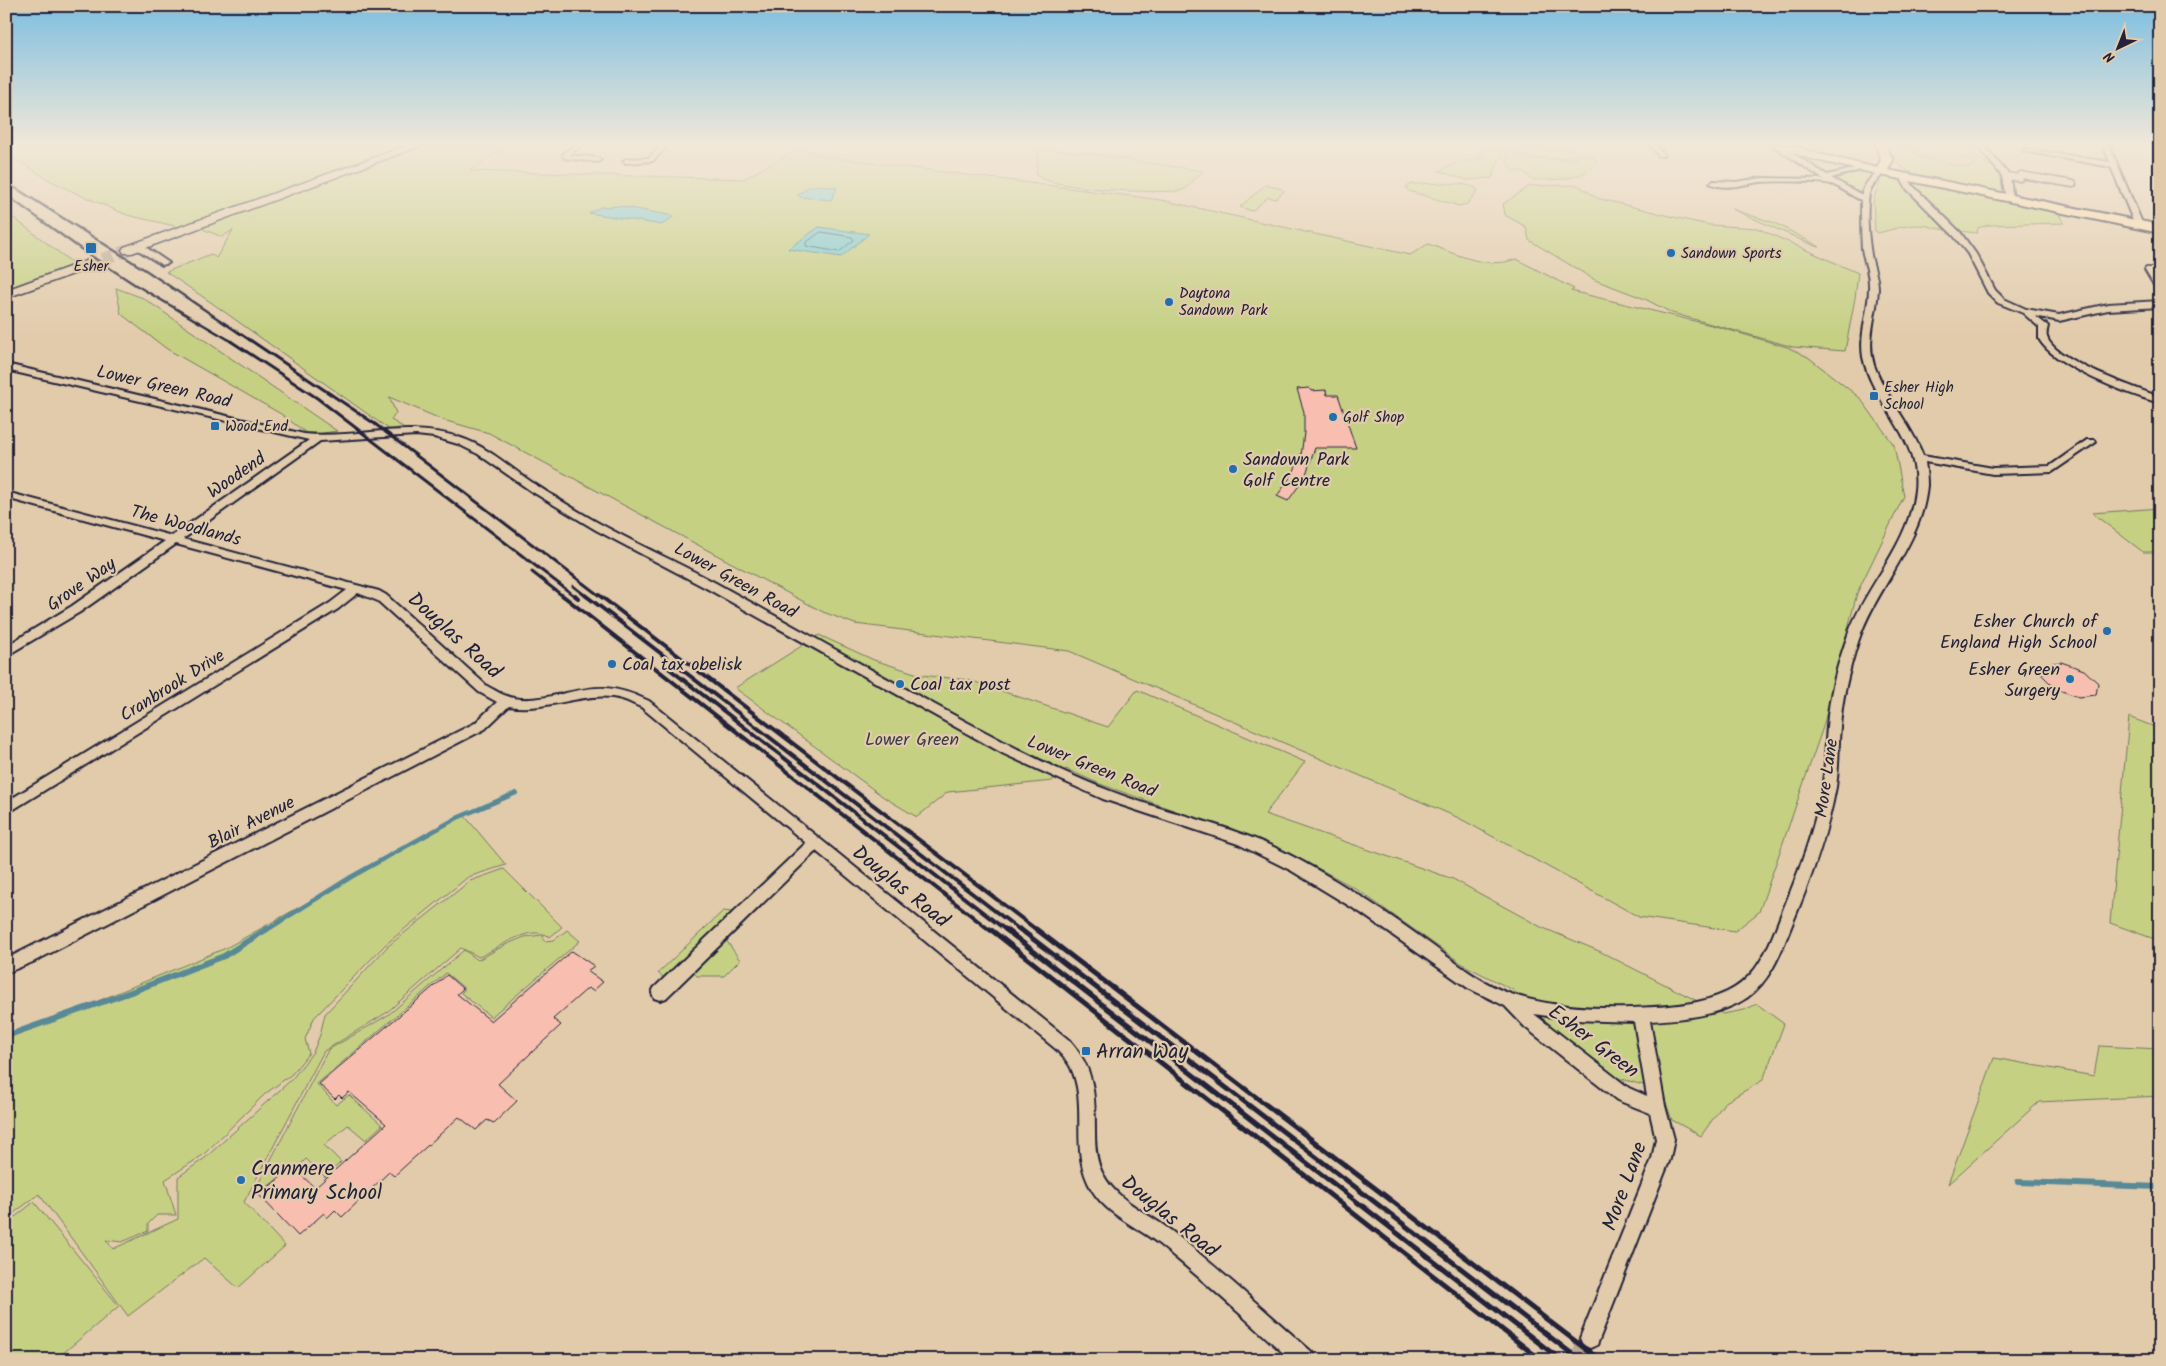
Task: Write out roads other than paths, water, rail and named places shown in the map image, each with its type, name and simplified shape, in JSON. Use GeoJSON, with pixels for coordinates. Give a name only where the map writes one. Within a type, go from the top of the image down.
{"type":"FeatureCollection","features":[{"type":"Feature","properties":{"kind":"main road"},"geometry":{"type":"LineString","coordinates":[[133,248],[242,209]]}},
{"type":"Feature","properties":{"kind":"main road"},"geometry":{"type":"LineString","coordinates":[[2058,209],[2160,229]]}},
{"type":"Feature","properties":{"kind":"main road"},"geometry":{"type":"LineString","coordinates":[[6,294],[86,265]]}},
{"type":"Feature","properties":{"kind":"street"},"geometry":{"type":"LineString","coordinates":[[1865,209],[1866,252],[1874,280],[1865,336],[1866,350],[1870,364],[1886,398],[1907,433],[1919,458],[1993,471],[2052,469],[2091,442]]}},
{"type":"Feature","properties":{"kind":"street"},"geometry":{"type":"LineString","coordinates":[[1931,209],[1962,240],[1972,254],[1994,295],[2001,301],[2024,311],[2058,318]]}},
{"type":"Feature","properties":{"kind":"street"},"geometry":{"type":"LineString","coordinates":[[2133,209],[2139,225]]}},
{"type":"Feature","properties":{"kind":"street"},"geometry":{"type":"LineString","coordinates":[[133,248],[165,263]]}},
{"type":"Feature","properties":{"kind":"street"},"geometry":{"type":"LineString","coordinates":[[2148,270],[2160,288]]}},
{"type":"Feature","properties":{"kind":"street"},"geometry":{"type":"LineString","coordinates":[[2160,304],[2108,307],[2058,318],[2044,326],[2042,332],[2044,341],[2067,360],[2105,379],[2160,400]]}},
{"type":"Feature","properties":{"kind":"street"},"geometry":{"type":"LineString","coordinates":[[2024,311],[2044,326]]}},
{"type":"Feature","properties":{"kind":"street","name":"Lower Green Road"},"geometry":{"type":"LineString","coordinates":[[6,367],[317,439],[421,433],[458,439],[482,452],[543,494],[607,532],[704,582],[973,732],[1068,779],[1133,804],[1224,833],[1275,854],[1346,894],[1415,941]]}},
{"type":"Feature","properties":{"kind":"street","name":"Woodend"},"geometry":{"type":"LineString","coordinates":[[174,540],[317,439]]}},
{"type":"Feature","properties":{"kind":"street","name":"More Lane"},"geometry":{"type":"LineString","coordinates":[[1415,941],[1461,974],[1489,991],[1511,1000],[1568,1013],[1641,1014],[1685,1011],[1722,1002],[1745,991],[1761,975],[1774,951],[1795,900],[1822,819],[1832,765],[1833,730],[1837,698],[1854,636],[1866,607],[1913,522],[1920,503],[1922,482],[1919,458]]}},
{"type":"Feature","properties":{"kind":"street","name":"The Woodlands"},"geometry":{"type":"LineString","coordinates":[[6,496],[356,589]]}},
{"type":"Feature","properties":{"kind":"street","name":"Grove Way"},"geometry":{"type":"LineString","coordinates":[[6,652],[52,626],[174,540]]}},
{"type":"Feature","properties":{"kind":"street","name":"Douglas Road"},"geometry":{"type":"LineString","coordinates":[[356,589],[382,598],[493,697],[506,701],[534,704],[604,691],[634,697],[645,704],[1062,1045],[1077,1062],[1084,1080],[1088,1100],[1087,1147],[1090,1165],[1098,1184],[1116,1202],[1166,1238],[1306,1360]]}},
{"type":"Feature","properties":{"kind":"street","name":"Cranbrook Drive"},"geometry":{"type":"LineString","coordinates":[[6,809],[334,606],[356,589]]}},
{"type":"Feature","properties":{"kind":"street","name":"Blair Avenue"},"geometry":{"type":"LineString","coordinates":[[6,966],[28,957],[480,726],[506,701]]}},
{"type":"Feature","properties":{"kind":"street"},"geometry":{"type":"LineString","coordinates":[[660,993],[815,843]]}},
{"type":"Feature","properties":{"kind":"street","name":"Esher Green"},"geometry":{"type":"LineString","coordinates":[[1511,1000],[1530,1022],[1623,1094],[1643,1103],[1657,1106]]}},
{"type":"Feature","properties":{"kind":"street","name":"More Lane"},"geometry":{"type":"LineString","coordinates":[[1590,1338],[1661,1160],[1665,1139],[1657,1106],[1641,1014]]}},
{"type":"Feature","properties":{"kind":"water"},"geometry":{"type":"Polygon","coordinates":[[[598,209],[634,209],[674,216],[662,225],[589,213],[598,209]]]}},
{"type":"Feature","properties":{"kind":"water"},"geometry":{"type":"Polygon","coordinates":[[[819,227],[869,234],[841,257],[788,249],[819,227]]]}},
{"type":"Feature","properties":{"kind":"waterway"},"geometry":{"type":"LineString","coordinates":[[265,931],[351,877],[457,818],[516,793]]}},
{"type":"Feature","properties":{"kind":"waterway"},"geometry":{"type":"LineString","coordinates":[[6,1036],[131,992],[224,956],[267,929]]}},
{"type":"Feature","properties":{"kind":"waterway"},"geometry":{"type":"LineString","coordinates":[[2018,1182],[2160,1187]]}},
{"type":"Feature","properties":{"kind":"tunnel"},"geometry":{"type":"LineString","coordinates":[[86,265],[128,250]]}},
{"type":"Feature","properties":{"kind":"tunnel"},"geometry":{"type":"LineString","coordinates":[[1577,1360],[1590,1338]]}},
{"type":"Feature","properties":{"kind":"railway"},"geometry":{"type":"LineString","coordinates":[[25,209],[85,252],[134,284],[231,341]]}},
{"type":"Feature","properties":{"kind":"railway"},"geometry":{"type":"LineString","coordinates":[[48,209],[147,271],[251,341]]}},
{"type":"Feature","properties":{"kind":"railway"},"geometry":{"type":"LineString","coordinates":[[229,340],[317,398],[576,597]]}},
{"type":"Feature","properties":{"kind":"railway"},"geometry":{"type":"LineString","coordinates":[[250,340],[375,424],[601,597]]}},
{"type":"Feature","properties":{"kind":"railway"},"geometry":{"type":"LineString","coordinates":[[532,572],[564,597]]}},
{"type":"Feature","properties":{"kind":"railway"},"geometry":{"type":"LineString","coordinates":[[573,586],[587,597]]}},
{"type":"Feature","properties":{"kind":"railway"},"geometry":{"type":"LineString","coordinates":[[562,595],[991,931]]}},
{"type":"Feature","properties":{"kind":"railway"},"geometry":{"type":"LineString","coordinates":[[575,595],[578,598]]}},
{"type":"Feature","properties":{"kind":"railway"},"geometry":{"type":"LineString","coordinates":[[585,595],[1021,931]]}},
{"type":"Feature","properties":{"kind":"railway"},"geometry":{"type":"LineString","coordinates":[[599,595],[1038,931]]}},
{"type":"Feature","properties":{"kind":"railway"},"geometry":{"type":"LineString","coordinates":[[667,667],[1007,931]]}},
{"type":"Feature","properties":{"kind":"railway"},"geometry":{"type":"LineString","coordinates":[[990,929],[1541,1360]]}},
{"type":"Feature","properties":{"kind":"railway"},"geometry":{"type":"LineString","coordinates":[[1005,929],[1561,1360]]}},
{"type":"Feature","properties":{"kind":"railway"},"geometry":{"type":"LineString","coordinates":[[1020,929],[1580,1360]]}},
{"type":"Feature","properties":{"kind":"railway"},"geometry":{"type":"LineString","coordinates":[[1036,929],[1600,1360]]}},
{"type":"Feature","properties":{"kind":"place","name":"Esher"},"geometry":{"type":"Point","coordinates":[91,248]}},
{"type":"Feature","properties":{"kind":"place","name":"Sandown Sports"},"geometry":{"type":"Point","coordinates":[1671,253]}},
{"type":"Feature","properties":{"kind":"place","name":"Daytona Sandown Park"},"geometry":{"type":"Point","coordinates":[1169,302]}},
{"type":"Feature","properties":{"kind":"place","name":"Esher High School"},"geometry":{"type":"Point","coordinates":[1874,396]}},
{"type":"Feature","properties":{"kind":"place","name":"Golf Shop"},"geometry":{"type":"Point","coordinates":[1333,417]}},
{"type":"Feature","properties":{"kind":"place","name":"Wood End"},"geometry":{"type":"Point","coordinates":[215,426]}},
{"type":"Feature","properties":{"kind":"place","name":"Sandown Park Golf Centre"},"geometry":{"type":"Point","coordinates":[1233,469]}},
{"type":"Feature","properties":{"kind":"place","name":"Esher Church of England High School"},"geometry":{"type":"Point","coordinates":[2107,631]}},
{"type":"Feature","properties":{"kind":"place","name":"Coal tax obelisk"},"geometry":{"type":"Point","coordinates":[612,664]}},
{"type":"Feature","properties":{"kind":"place","name":"Esher Green Surgery"},"geometry":{"type":"Point","coordinates":[2070,679]}},
{"type":"Feature","properties":{"kind":"place","name":"Coal tax post"},"geometry":{"type":"Point","coordinates":[900,684]}},
{"type":"Feature","properties":{"kind":"place","name":"Arran Way"},"geometry":{"type":"Point","coordinates":[1086,1051]}},
{"type":"Feature","properties":{"kind":"place","name":"Cranmere Primary School"},"geometry":{"type":"Point","coordinates":[241,1180]}},
{"type":"Feature","properties":{"kind":"park label","name":"Lower Green"},"geometry":{"type":"Point","coordinates":[912,739]}}]}
